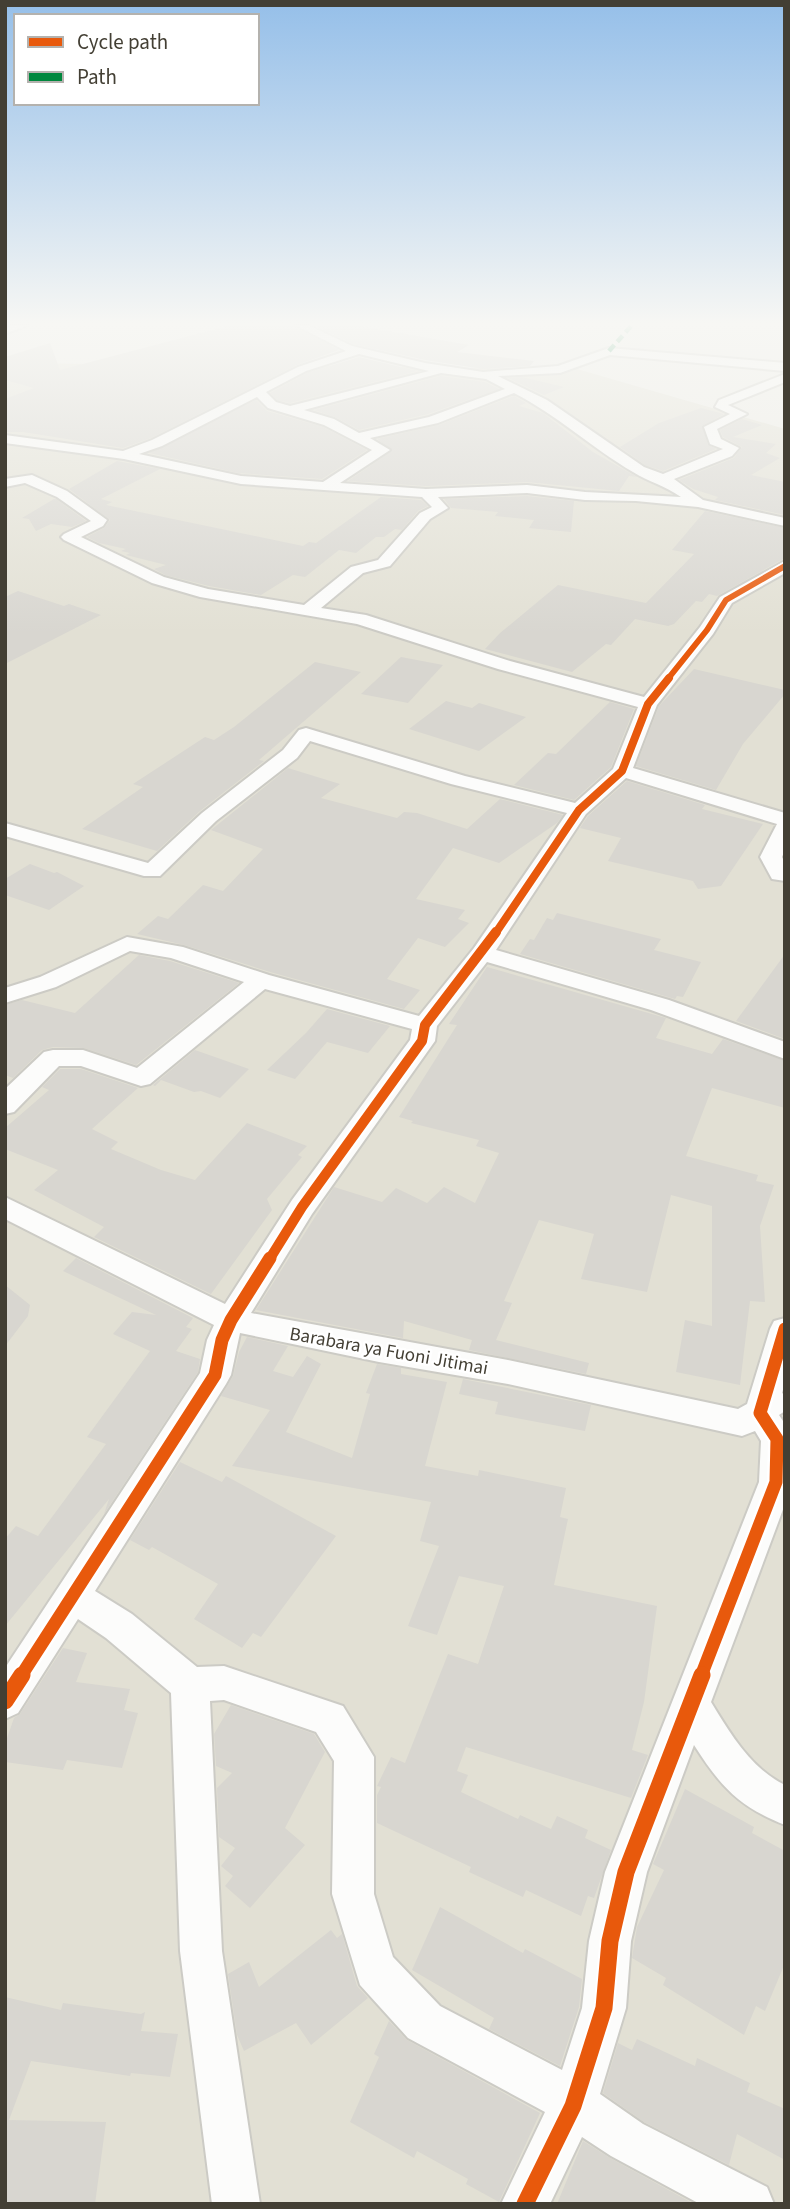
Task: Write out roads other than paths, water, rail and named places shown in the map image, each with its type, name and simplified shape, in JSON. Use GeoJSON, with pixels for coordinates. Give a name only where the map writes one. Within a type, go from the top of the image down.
{"type":"FeatureCollection","features":[{"type":"Feature","properties":{"kind":"street"},"geometry":{"type":"LineString","coordinates":[[124,455],[187,428]]}},
{"type":"Feature","properties":{"kind":"street"},"geometry":{"type":"LineString","coordinates":[[326,486],[365,458],[383,450],[340,428]]}},
{"type":"Feature","properties":{"kind":"street"},"geometry":{"type":"LineString","coordinates":[[357,437],[395,428]]}},
{"type":"Feature","properties":{"kind":"street"},"geometry":{"type":"LineString","coordinates":[[579,428],[639,470],[663,479],[698,503]]}},
{"type":"Feature","properties":{"kind":"street"},"geometry":{"type":"LineString","coordinates":[[663,479],[727,453],[732,448],[715,441],[710,428]]}},
{"type":"Feature","properties":{"kind":"street"},"geometry":{"type":"LineString","coordinates":[[5,439],[124,455],[241,480],[426,493],[527,489],[698,503],[781,517]]}},
{"type":"Feature","properties":{"kind":"street"},"geometry":{"type":"LineString","coordinates":[[5,483],[27,478],[62,494],[100,520],[69,537],[158,580],[206,594],[360,619],[504,666],[578,683],[648,704]]}},
{"type":"Feature","properties":{"kind":"street"},"geometry":{"type":"LineString","coordinates":[[306,612],[357,570],[384,562],[425,516],[441,508],[426,493]]}},
{"type":"Feature","properties":{"kind":"street"},"geometry":{"type":"LineString","coordinates":[[5,1701],[215,1375],[222,1340],[231,1320],[302,1208],[422,1041],[425,1025],[482,953],[579,810],[622,771],[648,704],[707,630],[726,600],[785,566]]}},
{"type":"Feature","properties":{"kind":"street"},"geometry":{"type":"LineString","coordinates":[[5,829],[152,871],[209,817],[290,754],[306,734],[458,780],[579,810]]}},
{"type":"Feature","properties":{"kind":"street"},"geometry":{"type":"LineString","coordinates":[[622,771],[785,820]]}},
{"type":"Feature","properties":{"kind":"street"},"geometry":{"type":"LineString","coordinates":[[785,827],[771,857],[780,874],[785,875]]}},
{"type":"Feature","properties":{"kind":"street"},"geometry":{"type":"LineString","coordinates":[[5,996],[48,982],[127,944],[175,952],[261,980],[425,1025]]}},
{"type":"Feature","properties":{"kind":"street"},"geometry":{"type":"LineString","coordinates":[[482,953],[611,989],[785,1051]]}},
{"type":"Feature","properties":{"kind":"street"},"geometry":{"type":"LineString","coordinates":[[5,1106],[23,1084],[53,1058],[83,1058],[141,1078],[261,980]]}},
{"type":"Feature","properties":{"kind":"street","name":"Barabara ya Fuoni Jitimai"},"geometry":{"type":"LineString","coordinates":[[5,1207],[231,1320],[379,1350],[508,1372],[742,1423],[773,1403]]}},
{"type":"Feature","properties":{"kind":"street"},"geometry":{"type":"LineString","coordinates":[[525,2204],[573,2106],[604,2008],[610,1941],[626,1872],[776,1482],[777,1439],[773,1403],[785,1329]]}},
{"type":"Feature","properties":{"kind":"street"},"geometry":{"type":"LineString","coordinates":[[74,1597],[120,1626],[190,1685],[224,1683],[329,1719],[354,1757],[353,1894],[375,1970],[424,2022],[548,2087],[627,2140],[750,2204]]}},
{"type":"Feature","properties":{"kind":"street"},"geometry":{"type":"LineString","coordinates":[[190,1685],[201,1951],[236,2204]]}},
{"type":"Feature","properties":{"kind":"street"},"geometry":{"type":"LineString","coordinates":[[691,1704],[718,1748],[742,1778],[775,1802],[785,1805]]}}]}
